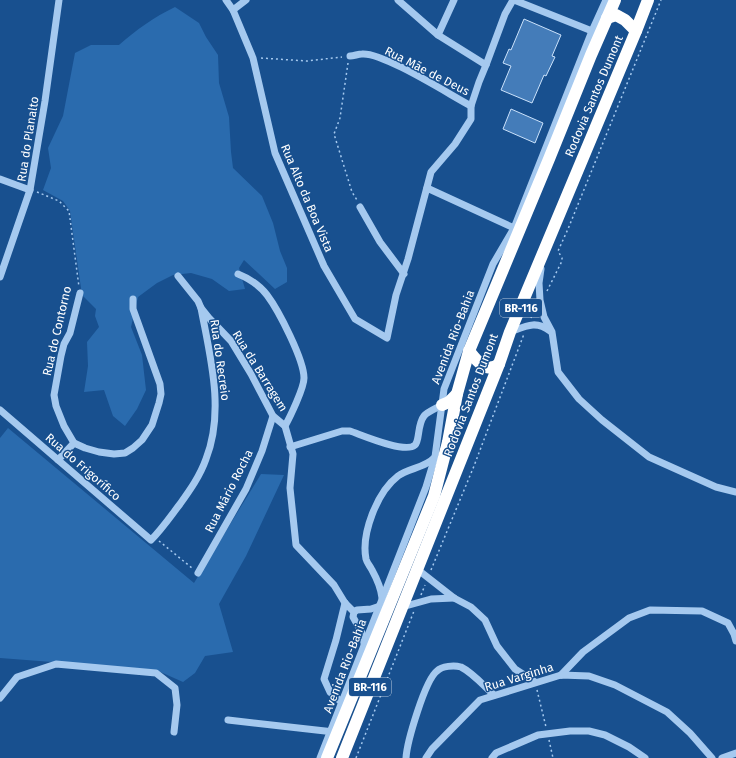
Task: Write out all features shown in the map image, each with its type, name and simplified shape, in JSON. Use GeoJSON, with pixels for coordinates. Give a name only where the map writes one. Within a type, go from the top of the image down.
{"type":"FeatureCollection","features":[{"type":"Feature","properties":{"kind":"highway","name":"Rodovia Santos Dumont"},"geometry":{"type":"LineString","coordinates":[[327,758],[345,705],[434,496],[448,442],[457,394],[469,344],[547,166],[591,55],[615,0]]}},
{"type":"Feature","properties":{"kind":"highway","name":"Rodovia Santos Dumont"},"geometry":{"type":"LineString","coordinates":[[342,758],[499,364],[510,332],[648,0]]}},
{"type":"Feature","properties":{"kind":"highway"},"geometry":{"type":"LineString","coordinates":[[607,18],[616,15],[625,20],[636,31]]}},
{"type":"Feature","properties":{"kind":"highway"},"geometry":{"type":"LineString","coordinates":[[575,73],[591,55]]}},
{"type":"Feature","properties":{"kind":"highway"},"geometry":{"type":"LineString","coordinates":[[469,344],[479,363],[486,368],[495,367],[499,364]]}},
{"type":"Feature","properties":{"kind":"highway"},"geometry":{"type":"LineString","coordinates":[[442,405],[449,402],[457,394]]}},
{"type":"Feature","properties":{"kind":"street","name":"Rua do Planalto"},"geometry":{"type":"LineString","coordinates":[[0,277],[30,190],[45,101],[59,0]]}},
{"type":"Feature","properties":{"kind":"street","name":"Rua Alto da Boa Vista"},"geometry":{"type":"LineString","coordinates":[[226,0],[233,10],[253,58],[275,153],[324,266],[355,320],[387,338],[396,295],[404,274]]}},
{"type":"Feature","properties":{"kind":"street"},"geometry":{"type":"LineString","coordinates":[[233,10],[246,0]]}},
{"type":"Feature","properties":{"kind":"street"},"geometry":{"type":"LineString","coordinates":[[398,0],[438,35],[486,65]]}},
{"type":"Feature","properties":{"kind":"street"},"geometry":{"type":"LineString","coordinates":[[438,35],[454,0]]}},
{"type":"Feature","properties":{"kind":"street"},"geometry":{"type":"LineString","coordinates":[[404,274],[431,172],[455,144],[471,119],[471,106],[479,82],[505,14],[514,0],[592,31]]}},
{"type":"Feature","properties":{"kind":"street","name":"Avenida Rio-Bahia"},"geometry":{"type":"LineString","coordinates":[[345,705],[364,643],[381,604],[426,487],[435,457],[444,389],[469,344],[493,264],[514,228],[575,73],[606,0]]}},
{"type":"Feature","properties":{"kind":"street","name":"Rua Mãe de Deus"},"geometry":{"type":"LineString","coordinates":[[350,56],[362,54],[381,58],[399,66],[471,106]]}},
{"type":"Feature","properties":{"kind":"street"},"geometry":{"type":"LineString","coordinates":[[0,179],[30,190]]}},
{"type":"Feature","properties":{"kind":"street"},"geometry":{"type":"LineString","coordinates":[[427,188],[514,228]]}},
{"type":"Feature","properties":{"kind":"street"},"geometry":{"type":"LineString","coordinates":[[360,207],[380,242],[404,274]]}},
{"type":"Feature","properties":{"kind":"street"},"geometry":{"type":"LineString","coordinates":[[546,247],[539,283],[540,302],[544,317],[552,332],[558,372],[579,399],[602,420],[649,457],[716,487],[736,492]]}},
{"type":"Feature","properties":{"kind":"street"},"geometry":{"type":"LineString","coordinates":[[238,274],[255,284],[267,295],[294,344],[304,370],[305,381],[285,426]]}},
{"type":"Feature","properties":{"kind":"street","name":"Rua da Barragem"},"geometry":{"type":"LineString","coordinates":[[178,276],[198,301],[201,308],[209,318],[231,341],[251,374],[273,416],[285,426],[292,454],[290,488],[296,545],[334,585],[345,603],[354,612],[353,617],[362,633],[364,643]]}},
{"type":"Feature","properties":{"kind":"street","name":"Rua do Contorno"},"geometry":{"type":"LineString","coordinates":[[74,443],[64,426],[56,406],[54,395],[64,344],[70,333],[80,292]]}},
{"type":"Feature","properties":{"kind":"street"},"geometry":{"type":"LineString","coordinates":[[58,460],[74,443],[99,452],[114,454],[125,453],[142,440],[152,425],[161,394],[160,384],[133,309],[133,299]]}},
{"type":"Feature","properties":{"kind":"street","name":"Rua do Recreio"},"geometry":{"type":"LineString","coordinates":[[151,540],[160,531],[192,488],[207,458],[211,443],[215,404],[213,373],[201,308]]}},
{"type":"Feature","properties":{"kind":"street"},"geometry":{"type":"LineString","coordinates":[[510,332],[528,325],[541,326],[552,332]]}},
{"type":"Feature","properties":{"kind":"street"},"geometry":{"type":"LineString","coordinates":[[290,447],[342,431],[350,431],[399,448],[410,448],[415,445],[419,426],[424,415],[442,405]]}},
{"type":"Feature","properties":{"kind":"street","name":"Rua do Frigorífico"},"geometry":{"type":"LineString","coordinates":[[0,410],[151,540]]}},
{"type":"Feature","properties":{"kind":"street","name":"Rua Mário Rocha"},"geometry":{"type":"LineString","coordinates":[[198,573],[246,489],[262,451],[273,416]]}},
{"type":"Feature","properties":{"kind":"street"},"geometry":{"type":"LineString","coordinates":[[354,612],[357,610],[371,609],[381,604],[381,592],[378,582],[366,561],[366,540],[370,519],[379,500],[397,477],[427,463],[435,457]]}},
{"type":"Feature","properties":{"kind":"street"},"geometry":{"type":"LineString","coordinates":[[417,569],[454,598],[471,607],[486,620],[498,646],[515,669],[535,682]]}},
{"type":"Feature","properties":{"kind":"street"},"geometry":{"type":"LineString","coordinates":[[401,607],[431,599],[454,598]]}},
{"type":"Feature","properties":{"kind":"street"},"geometry":{"type":"LineString","coordinates":[[345,603],[324,679],[330,692],[345,705]]}},
{"type":"Feature","properties":{"kind":"street"},"geometry":{"type":"LineString","coordinates":[[561,675],[583,652],[628,618],[650,610],[702,611],[728,623],[736,641]]}},
{"type":"Feature","properties":{"kind":"street"},"geometry":{"type":"LineString","coordinates":[[0,698],[17,677],[56,664],[156,673],[175,688],[177,705],[174,732]]}},
{"type":"Feature","properties":{"kind":"street"},"geometry":{"type":"LineString","coordinates":[[406,758],[418,711],[429,682],[437,670],[453,666],[460,667],[478,680],[494,695]]}},
{"type":"Feature","properties":{"kind":"street","name":"Rua Varginha"},"geometry":{"type":"LineString","coordinates":[[426,758],[432,749],[480,700],[561,675],[589,676],[615,685],[667,712],[690,733],[712,758]]}},
{"type":"Feature","properties":{"kind":"street"},"geometry":{"type":"LineString","coordinates":[[228,720],[335,731]]}},
{"type":"Feature","properties":{"kind":"street","name":"Avenida Rio-Bahia"},"geometry":{"type":"LineString","coordinates":[[320,758],[335,731]]}},
{"type":"Feature","properties":{"kind":"street"},"geometry":{"type":"LineString","coordinates":[[492,758],[496,753],[538,735],[589,731],[605,735],[629,747],[646,758]]}},
{"type":"Feature","properties":{"kind":"street"},"geometry":{"type":"LineString","coordinates":[[722,758],[736,753]]}},
{"type":"Feature","properties":{"kind":"path"},"geometry":{"type":"LineString","coordinates":[[356,758],[417,603],[474,466],[535,307],[544,297],[562,261],[558,251],[661,0]]}},
{"type":"Feature","properties":{"kind":"path"},"geometry":{"type":"LineString","coordinates":[[253,58],[307,61],[350,56],[340,118],[334,134],[352,192],[360,207]]}},
{"type":"Feature","properties":{"kind":"path","name":"Rua do Contorno"},"geometry":{"type":"LineString","coordinates":[[30,190],[59,201],[68,210],[80,292]]}},
{"type":"Feature","properties":{"kind":"path"},"geometry":{"type":"LineString","coordinates":[[160,531],[159,540],[198,573]]}},
{"type":"Feature","properties":{"kind":"path"},"geometry":{"type":"LineString","coordinates":[[535,682],[553,758]]}},
{"type":"Feature","properties":{"kind":"shaded area"},"geometry":{"type":"Polygon","coordinates":[[[175,7],[199,23],[218,55],[219,83],[229,117],[233,168],[262,196],[273,223],[280,251],[287,268],[287,282],[275,289],[244,260],[239,268],[245,289],[229,291],[212,279],[191,273],[173,275],[157,283],[138,297],[131,327],[142,355],[146,390],[137,409],[125,426],[113,416],[104,390],[84,392],[88,366],[87,342],[99,327],[95,316],[96,309],[82,295],[70,211],[63,201],[43,190],[51,168],[48,148],[63,116],[75,53],[91,45],[119,45],[146,24],[175,7]]]}},
{"type":"Feature","properties":{"kind":"shaded area"},"geometry":{"type":"Polygon","coordinates":[[[8,428],[194,583],[261,474],[284,475],[246,556],[219,604],[233,652],[205,656],[195,673],[183,682],[156,670],[0,658],[0,438],[8,428]]]}},
{"type":"Feature","properties":{"kind":"building"},"geometry":{"type":"Polygon","coordinates":[[[524,19],[561,35],[552,56],[555,57],[546,76],[544,75],[532,103],[501,90],[511,66],[503,63],[509,49],[511,50],[524,19]]]}},
{"type":"Feature","properties":{"kind":"building"},"geometry":{"type":"Polygon","coordinates":[[[511,109],[543,123],[535,143],[503,129],[511,109]]]}}]}
